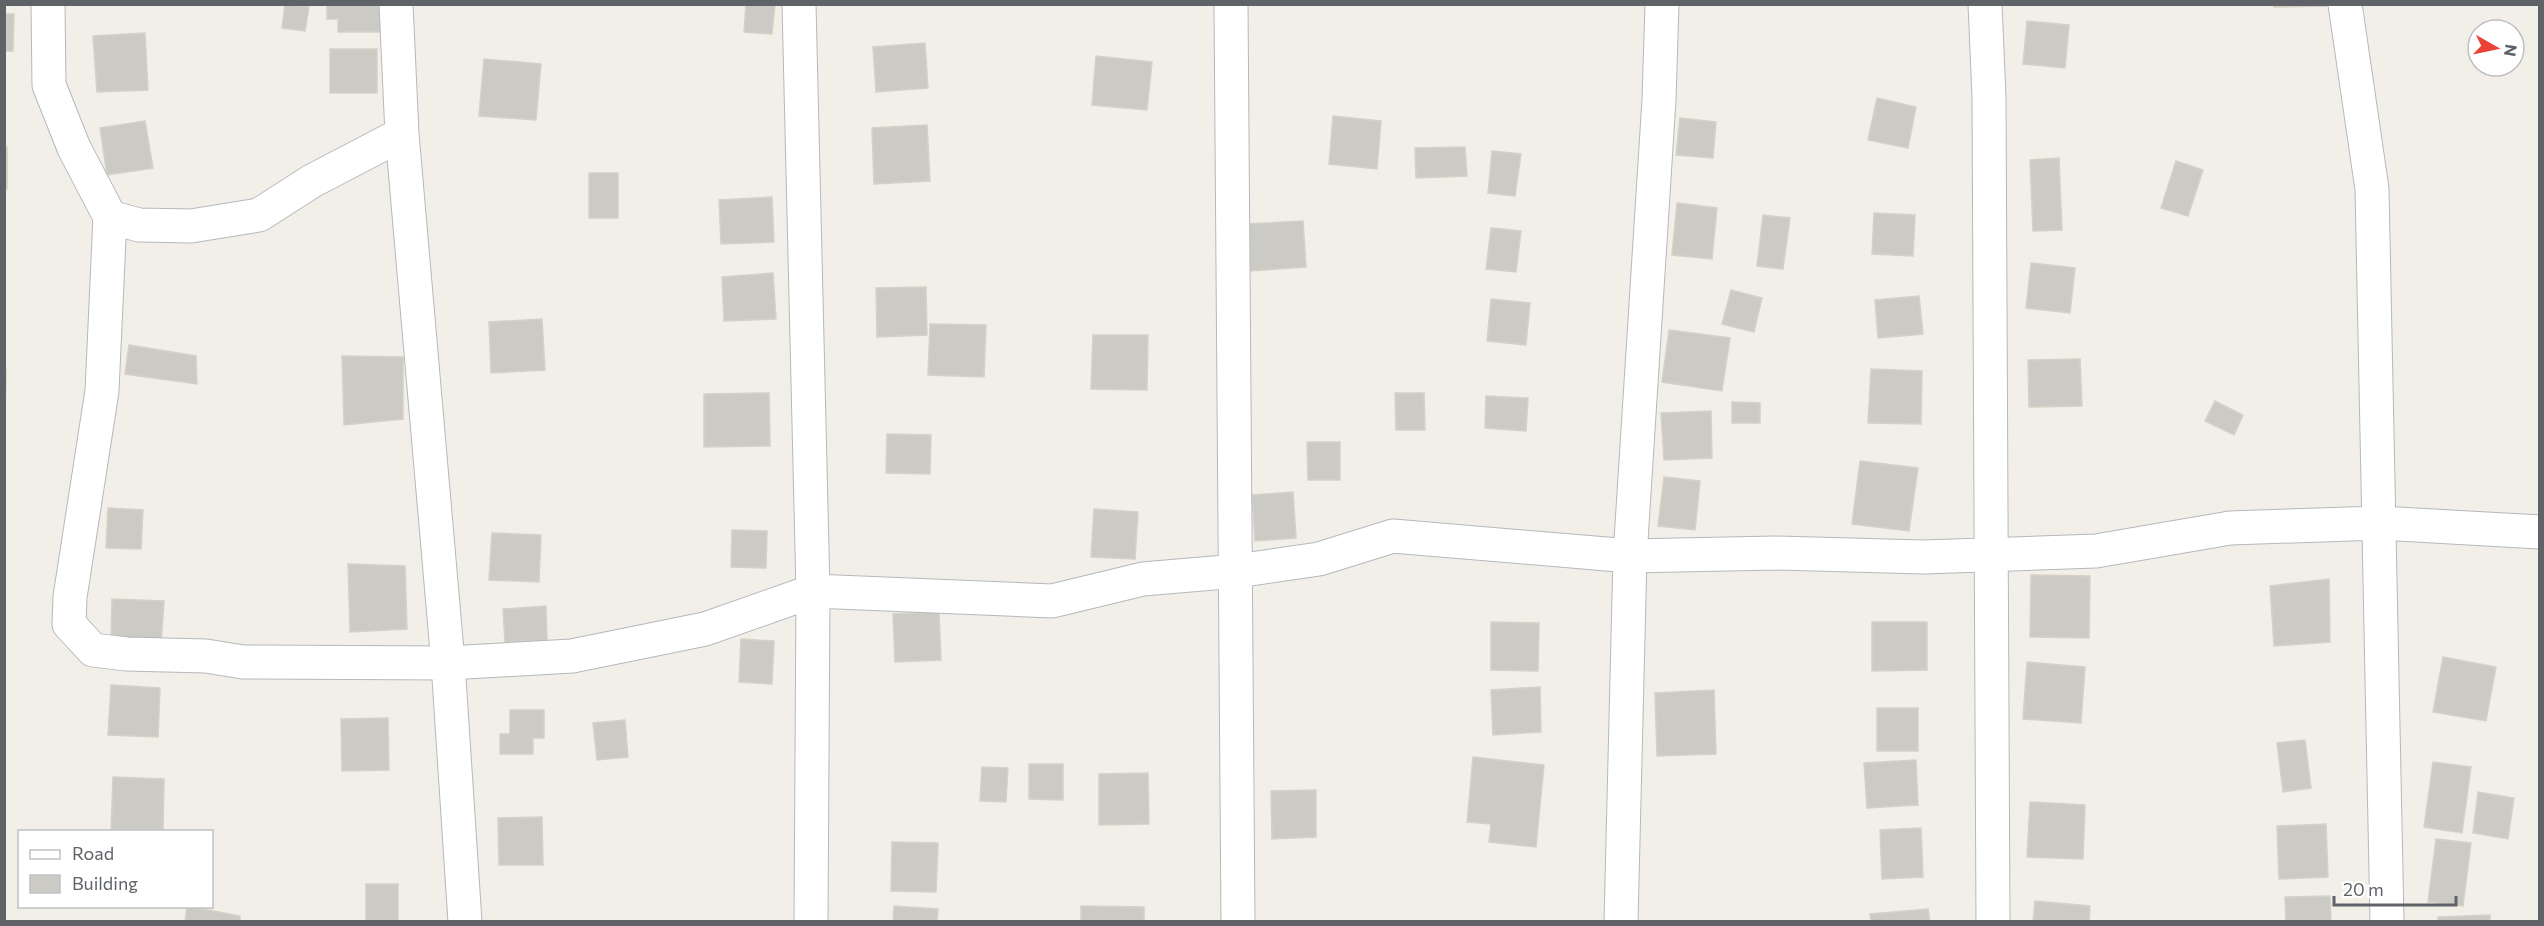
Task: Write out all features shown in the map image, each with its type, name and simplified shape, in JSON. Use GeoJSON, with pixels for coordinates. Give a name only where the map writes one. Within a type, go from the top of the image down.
{"type":"FeatureCollection","features":[{"type":"Feature","properties":{"kind":"street"},"geometry":{"type":"LineString","coordinates":[[48,4],[49,85],[74,148],[110,217],[102,392],[70,597],[69,624],[93,650],[126,654],[206,656],[243,662],[448,663],[572,656],[705,629],[813,591],[1052,601],[1143,579],[1237,571],[1319,559],[1393,536],[1630,556],[1775,553],[1990,556],[2096,551],[2230,528],[2380,523],[2540,532]]}},
{"type":"Feature","properties":{"kind":"street"},"geometry":{"type":"LineString","coordinates":[[396,4],[402,134],[448,663],[465,921]]}},
{"type":"Feature","properties":{"kind":"street"},"geometry":{"type":"LineString","coordinates":[[799,4],[813,591],[811,921]]}},
{"type":"Feature","properties":{"kind":"street"},"geometry":{"type":"LineString","coordinates":[[1231,4],[1238,921]]}},
{"type":"Feature","properties":{"kind":"street"},"geometry":{"type":"LineString","coordinates":[[1621,921],[1630,556],[1659,100],[1662,4]]}},
{"type":"Feature","properties":{"kind":"street"},"geometry":{"type":"LineString","coordinates":[[1985,4],[1989,98],[1993,921]]}},
{"type":"Feature","properties":{"kind":"street"},"geometry":{"type":"LineString","coordinates":[[2345,4],[2372,189],[2387,921]]}},
{"type":"Feature","properties":{"kind":"street"},"geometry":{"type":"LineString","coordinates":[[110,217],[139,225],[190,226],[259,215],[312,181],[402,134]]}},
{"type":"Feature","properties":{"kind":"building"},"geometry":{"type":"Polygon","coordinates":[[[285,4],[309,7],[305,31],[282,28],[285,4]]]}},
{"type":"Feature","properties":{"kind":"building"},"geometry":{"type":"Polygon","coordinates":[[[327,4],[384,4],[384,32],[338,32],[338,19],[327,19],[327,4]]]}},
{"type":"Feature","properties":{"kind":"building"},"geometry":{"type":"Polygon","coordinates":[[[746,4],[775,4],[772,34],[744,32],[746,4]]]}},
{"type":"Feature","properties":{"kind":"building"},"geometry":{"type":"Polygon","coordinates":[[[2274,4],[2330,4],[2330,6],[2274,7],[2274,4]]]}},
{"type":"Feature","properties":{"kind":"building"},"geometry":{"type":"Polygon","coordinates":[[[4,14],[14,14],[13,51],[4,51],[4,14]]]}},
{"type":"Feature","properties":{"kind":"building"},"geometry":{"type":"Polygon","coordinates":[[[2027,21],[2069,25],[2065,68],[2023,64],[2027,21]]]}},
{"type":"Feature","properties":{"kind":"building"},"geometry":{"type":"Polygon","coordinates":[[[145,33],[148,90],[97,92],[93,36],[145,33]]]}},
{"type":"Feature","properties":{"kind":"building"},"geometry":{"type":"Polygon","coordinates":[[[925,43],[928,88],[876,92],[873,47],[925,43]]]}},
{"type":"Feature","properties":{"kind":"building"},"geometry":{"type":"Polygon","coordinates":[[[330,49],[377,49],[377,93],[330,93],[330,49]]]}},
{"type":"Feature","properties":{"kind":"building"},"geometry":{"type":"Polygon","coordinates":[[[1096,56],[1152,62],[1147,110],[1092,105],[1096,56]]]}},
{"type":"Feature","properties":{"kind":"building"},"geometry":{"type":"Polygon","coordinates":[[[484,59],[541,64],[536,120],[479,116],[484,59]]]}},
{"type":"Feature","properties":{"kind":"building"},"geometry":{"type":"Polygon","coordinates":[[[1877,98],[1916,107],[1908,148],[1868,140],[1877,98]]]}},
{"type":"Feature","properties":{"kind":"building"},"geometry":{"type":"Polygon","coordinates":[[[1333,116],[1381,121],[1377,169],[1329,164],[1333,116]]]}},
{"type":"Feature","properties":{"kind":"building"},"geometry":{"type":"Polygon","coordinates":[[[1680,118],[1716,122],[1713,158],[1676,155],[1680,118]]]}},
{"type":"Feature","properties":{"kind":"building"},"geometry":{"type":"Polygon","coordinates":[[[145,121],[153,168],[107,175],[100,128],[145,121]]]}},
{"type":"Feature","properties":{"kind":"building"},"geometry":{"type":"Polygon","coordinates":[[[927,125],[930,181],[874,184],[872,128],[927,125]]]}},
{"type":"Feature","properties":{"kind":"building"},"geometry":{"type":"Polygon","coordinates":[[[4,147],[7,147],[7,189],[4,189],[4,147]]]}},
{"type":"Feature","properties":{"kind":"building"},"geometry":{"type":"Polygon","coordinates":[[[1465,147],[1467,176],[1416,178],[1415,148],[1465,147]]]}},
{"type":"Feature","properties":{"kind":"building"},"geometry":{"type":"Polygon","coordinates":[[[1492,151],[1521,154],[1515,196],[1488,193],[1492,151]]]}},
{"type":"Feature","properties":{"kind":"building"},"geometry":{"type":"Polygon","coordinates":[[[2059,158],[2062,230],[2033,231],[2030,160],[2059,158]]]}},
{"type":"Feature","properties":{"kind":"building"},"geometry":{"type":"Polygon","coordinates":[[[2176,161],[2203,170],[2188,216],[2161,208],[2176,161]]]}},
{"type":"Feature","properties":{"kind":"building"},"geometry":{"type":"Polygon","coordinates":[[[589,173],[618,173],[618,218],[589,218],[589,173]]]}},
{"type":"Feature","properties":{"kind":"building"},"geometry":{"type":"Polygon","coordinates":[[[772,197],[774,242],[721,244],[719,200],[772,197]]]}},
{"type":"Feature","properties":{"kind":"building"},"geometry":{"type":"Polygon","coordinates":[[[1677,203],[1717,208],[1712,259],[1672,255],[1677,203]]]}},
{"type":"Feature","properties":{"kind":"building"},"geometry":{"type":"Polygon","coordinates":[[[1874,213],[1915,215],[1913,256],[1872,254],[1874,213]]]}},
{"type":"Feature","properties":{"kind":"building"},"geometry":{"type":"Polygon","coordinates":[[[1763,215],[1790,218],[1783,269],[1757,266],[1763,215]]]}},
{"type":"Feature","properties":{"kind":"building"},"geometry":{"type":"Polygon","coordinates":[[[1303,221],[1306,267],[1249,271],[1246,224],[1303,221]]]}},
{"type":"Feature","properties":{"kind":"building"},"geometry":{"type":"Polygon","coordinates":[[[1491,228],[1521,231],[1516,272],[1486,269],[1491,228]]]}},
{"type":"Feature","properties":{"kind":"building"},"geometry":{"type":"Polygon","coordinates":[[[2031,263],[2075,268],[2070,313],[2026,308],[2031,263]]]}},
{"type":"Feature","properties":{"kind":"building"},"geometry":{"type":"Polygon","coordinates":[[[773,273],[776,319],[724,321],[722,277],[773,273]]]}},
{"type":"Feature","properties":{"kind":"building"},"geometry":{"type":"Polygon","coordinates":[[[926,287],[927,335],[877,337],[876,288],[926,287]]]}},
{"type":"Feature","properties":{"kind":"building"},"geometry":{"type":"Polygon","coordinates":[[[1731,290],[1762,298],[1754,332],[1722,324],[1731,290]]]}},
{"type":"Feature","properties":{"kind":"building"},"geometry":{"type":"Polygon","coordinates":[[[1919,296],[1923,334],[1878,338],[1875,300],[1919,296]]]}},
{"type":"Feature","properties":{"kind":"building"},"geometry":{"type":"Polygon","coordinates":[[[1491,299],[1530,303],[1526,345],[1487,341],[1491,299]]]}},
{"type":"Feature","properties":{"kind":"building"},"geometry":{"type":"Polygon","coordinates":[[[542,319],[545,370],[491,373],[489,322],[542,319]]]}},
{"type":"Feature","properties":{"kind":"building"},"geometry":{"type":"Polygon","coordinates":[[[930,324],[986,325],[984,377],[928,375],[930,324]]]}},
{"type":"Feature","properties":{"kind":"building"},"geometry":{"type":"Polygon","coordinates":[[[1669,330],[1730,338],[1722,391],[1662,382],[1669,330]]]}},
{"type":"Feature","properties":{"kind":"building"},"geometry":{"type":"Polygon","coordinates":[[[1093,335],[1148,335],[1147,390],[1091,389],[1093,335]]]}},
{"type":"Feature","properties":{"kind":"building"},"geometry":{"type":"Polygon","coordinates":[[[129,345],[196,356],[197,384],[125,374],[129,345]]]}},
{"type":"Feature","properties":{"kind":"building"},"geometry":{"type":"Polygon","coordinates":[[[342,356],[403,357],[403,419],[344,425],[342,356]]]}},
{"type":"Feature","properties":{"kind":"building"},"geometry":{"type":"Polygon","coordinates":[[[2080,359],[2082,406],[2029,407],[2028,360],[2080,359]]]}},
{"type":"Feature","properties":{"kind":"building"},"geometry":{"type":"Polygon","coordinates":[[[4,369],[6,369],[5,414],[4,414],[4,369]]]}},
{"type":"Feature","properties":{"kind":"building"},"geometry":{"type":"Polygon","coordinates":[[[1871,369],[1922,371],[1921,424],[1868,423],[1871,369]]]}},
{"type":"Feature","properties":{"kind":"building"},"geometry":{"type":"Polygon","coordinates":[[[769,393],[770,446],[704,447],[704,394],[769,393]]]}},
{"type":"Feature","properties":{"kind":"building"},"geometry":{"type":"Polygon","coordinates":[[[1395,393],[1424,393],[1425,430],[1396,430],[1395,393]]]}},
{"type":"Feature","properties":{"kind":"building"},"geometry":{"type":"Polygon","coordinates":[[[1486,396],[1528,398],[1526,431],[1485,428],[1486,396]]]}},
{"type":"Feature","properties":{"kind":"building"},"geometry":{"type":"Polygon","coordinates":[[[2215,401],[2243,415],[2234,435],[2205,421],[2215,401]]]}},
{"type":"Feature","properties":{"kind":"building"},"geometry":{"type":"Polygon","coordinates":[[[1732,402],[1760,403],[1760,423],[1732,423],[1732,402]]]}},
{"type":"Feature","properties":{"kind":"building"},"geometry":{"type":"Polygon","coordinates":[[[1711,411],[1712,458],[1664,460],[1661,413],[1711,411]]]}},
{"type":"Feature","properties":{"kind":"building"},"geometry":{"type":"Polygon","coordinates":[[[887,434],[931,435],[930,474],[886,473],[887,434]]]}},
{"type":"Feature","properties":{"kind":"building"},"geometry":{"type":"Polygon","coordinates":[[[1307,442],[1340,442],[1340,480],[1308,480],[1307,442]]]}},
{"type":"Feature","properties":{"kind":"building"},"geometry":{"type":"Polygon","coordinates":[[[1860,461],[1918,468],[1909,531],[1852,524],[1860,461]]]}},
{"type":"Feature","properties":{"kind":"building"},"geometry":{"type":"Polygon","coordinates":[[[1664,477],[1700,481],[1695,530],[1658,526],[1664,477]]]}},
{"type":"Feature","properties":{"kind":"building"},"geometry":{"type":"Polygon","coordinates":[[[1293,492],[1296,538],[1255,541],[1252,495],[1293,492]]]}},
{"type":"Feature","properties":{"kind":"building"},"geometry":{"type":"Polygon","coordinates":[[[108,508],[143,510],[141,549],[106,548],[108,508]]]}},
{"type":"Feature","properties":{"kind":"building"},"geometry":{"type":"Polygon","coordinates":[[[1094,509],[1138,512],[1135,559],[1091,557],[1094,509]]]}},
{"type":"Feature","properties":{"kind":"building"},"geometry":{"type":"Polygon","coordinates":[[[732,530],[767,531],[766,568],[731,567],[732,530]]]}},
{"type":"Feature","properties":{"kind":"building"},"geometry":{"type":"Polygon","coordinates":[[[492,533],[541,535],[539,582],[489,580],[492,533]]]}},
{"type":"Feature","properties":{"kind":"building"},"geometry":{"type":"Polygon","coordinates":[[[348,564],[405,566],[407,629],[350,632],[348,564]]]}},
{"type":"Feature","properties":{"kind":"building"},"geometry":{"type":"Polygon","coordinates":[[[2031,575],[2090,576],[2089,638],[2030,637],[2031,575]]]}},
{"type":"Feature","properties":{"kind":"building"},"geometry":{"type":"Polygon","coordinates":[[[2329,579],[2330,642],[2274,646],[2270,586],[2329,579]]]}},
{"type":"Feature","properties":{"kind":"building"},"geometry":{"type":"Polygon","coordinates":[[[112,599],[164,601],[161,645],[111,644],[112,599]]]}},
{"type":"Feature","properties":{"kind":"building"},"geometry":{"type":"Polygon","coordinates":[[[546,606],[547,640],[505,642],[503,609],[546,606]]]}},
{"type":"Feature","properties":{"kind":"building"},"geometry":{"type":"Polygon","coordinates":[[[939,612],[941,660],[895,662],[893,614],[939,612]]]}},
{"type":"Feature","properties":{"kind":"building"},"geometry":{"type":"Polygon","coordinates":[[[1491,622],[1539,623],[1538,671],[1491,670],[1491,622]]]}},
{"type":"Feature","properties":{"kind":"building"},"geometry":{"type":"Polygon","coordinates":[[[1872,622],[1927,622],[1927,670],[1872,671],[1872,622]]]}},
{"type":"Feature","properties":{"kind":"building"},"geometry":{"type":"Polygon","coordinates":[[[741,639],[774,641],[772,684],[739,682],[741,639]]]}},
{"type":"Feature","properties":{"kind":"building"},"geometry":{"type":"Polygon","coordinates":[[[2443,657],[2496,667],[2486,721],[2433,712],[2443,657]]]}},
{"type":"Feature","properties":{"kind":"building"},"geometry":{"type":"Polygon","coordinates":[[[2027,662],[2085,667],[2081,723],[2023,719],[2027,662]]]}},
{"type":"Feature","properties":{"kind":"building"},"geometry":{"type":"Polygon","coordinates":[[[111,685],[160,688],[158,737],[108,735],[111,685]]]}},
{"type":"Feature","properties":{"kind":"building"},"geometry":{"type":"Polygon","coordinates":[[[1540,687],[1541,732],[1493,735],[1491,690],[1540,687]]]}},
{"type":"Feature","properties":{"kind":"building"},"geometry":{"type":"Polygon","coordinates":[[[1714,690],[1716,754],[1657,756],[1655,693],[1714,690]]]}},
{"type":"Feature","properties":{"kind":"building"},"geometry":{"type":"Polygon","coordinates":[[[1877,708],[1918,708],[1918,751],[1877,751],[1877,708]]]}},
{"type":"Feature","properties":{"kind":"building"},"geometry":{"type":"Polygon","coordinates":[[[510,710],[544,710],[544,738],[533,738],[533,754],[500,754],[500,734],[510,734],[510,710]]]}},
{"type":"Feature","properties":{"kind":"building"},"geometry":{"type":"Polygon","coordinates":[[[388,718],[389,770],[342,771],[341,719],[388,718]]]}},
{"type":"Feature","properties":{"kind":"building"},"geometry":{"type":"Polygon","coordinates":[[[625,720],[628,757],[597,760],[593,723],[625,720]]]}},
{"type":"Feature","properties":{"kind":"building"},"geometry":{"type":"Polygon","coordinates":[[[2305,740],[2311,788],[2283,792],[2277,743],[2305,740]]]}},
{"type":"Feature","properties":{"kind":"building"},"geometry":{"type":"Polygon","coordinates":[[[1473,757],[1544,765],[1536,847],[1489,842],[1491,824],[1467,822],[1473,757]]]}},
{"type":"Feature","properties":{"kind":"building"},"geometry":{"type":"Polygon","coordinates":[[[1916,760],[1918,805],[1867,808],[1864,763],[1916,760]]]}},
{"type":"Feature","properties":{"kind":"building"},"geometry":{"type":"Polygon","coordinates":[[[2433,762],[2471,767],[2462,833],[2424,827],[2433,762]]]}},
{"type":"Feature","properties":{"kind":"building"},"geometry":{"type":"Polygon","coordinates":[[[1029,764],[1063,764],[1063,800],[1029,799],[1029,764]]]}},
{"type":"Feature","properties":{"kind":"building"},"geometry":{"type":"Polygon","coordinates":[[[982,767],[1008,768],[1006,802],[980,801],[982,767]]]}},
{"type":"Feature","properties":{"kind":"building"},"geometry":{"type":"Polygon","coordinates":[[[1148,773],[1149,824],[1099,825],[1099,774],[1148,773]]]}},
{"type":"Feature","properties":{"kind":"building"},"geometry":{"type":"Polygon","coordinates":[[[113,777],[164,779],[163,830],[111,830],[113,777]]]}},
{"type":"Feature","properties":{"kind":"building"},"geometry":{"type":"Polygon","coordinates":[[[1316,790],[1316,837],[1272,839],[1271,791],[1316,790]]]}},
{"type":"Feature","properties":{"kind":"building"},"geometry":{"type":"Polygon","coordinates":[[[2478,792],[2514,798],[2508,839],[2473,833],[2478,792]]]}},
{"type":"Feature","properties":{"kind":"building"},"geometry":{"type":"Polygon","coordinates":[[[2030,802],[2085,805],[2083,859],[2027,857],[2030,802]]]}},
{"type":"Feature","properties":{"kind":"building"},"geometry":{"type":"Polygon","coordinates":[[[542,817],[543,865],[499,865],[498,818],[542,817]]]}},
{"type":"Feature","properties":{"kind":"building"},"geometry":{"type":"Polygon","coordinates":[[[2326,824],[2328,877],[2279,879],[2277,826],[2326,824]]]}},
{"type":"Feature","properties":{"kind":"building"},"geometry":{"type":"Polygon","coordinates":[[[1921,828],[1923,877],[1882,879],[1880,830],[1921,828]]]}},
{"type":"Feature","properties":{"kind":"building"},"geometry":{"type":"Polygon","coordinates":[[[2436,839],[2471,843],[2463,906],[2428,902],[2436,839]]]}},
{"type":"Feature","properties":{"kind":"building"},"geometry":{"type":"Polygon","coordinates":[[[892,842],[938,843],[936,892],[891,891],[892,842]]]}},
{"type":"Feature","properties":{"kind":"building"},"geometry":{"type":"Polygon","coordinates":[[[366,884],[398,884],[398,922],[366,922],[366,884]]]}},
{"type":"Feature","properties":{"kind":"building"},"geometry":{"type":"Polygon","coordinates":[[[2330,896],[2331,922],[2286,922],[2285,897],[2330,896]]]}},
{"type":"Feature","properties":{"kind":"building"},"geometry":{"type":"Polygon","coordinates":[[[2035,901],[2090,906],[2089,922],[2033,922],[2035,901]]]}},
{"type":"Feature","properties":{"kind":"building"},"geometry":{"type":"Polygon","coordinates":[[[894,906],[938,909],[937,922],[893,922],[894,906]]]}},
{"type":"Feature","properties":{"kind":"building"},"geometry":{"type":"Polygon","coordinates":[[[1081,906],[1144,907],[1144,922],[1081,922],[1081,906]]]}},
{"type":"Feature","properties":{"kind":"building"},"geometry":{"type":"Polygon","coordinates":[[[187,908],[240,916],[240,922],[185,922],[187,908]]]}},
{"type":"Feature","properties":{"kind":"building"},"geometry":{"type":"Polygon","coordinates":[[[1928,909],[1930,922],[1871,922],[1870,914],[1928,909]]]}},
{"type":"Feature","properties":{"kind":"building"},"geometry":{"type":"Polygon","coordinates":[[[2490,915],[2490,922],[2438,922],[2438,917],[2490,915]]]}}]}
